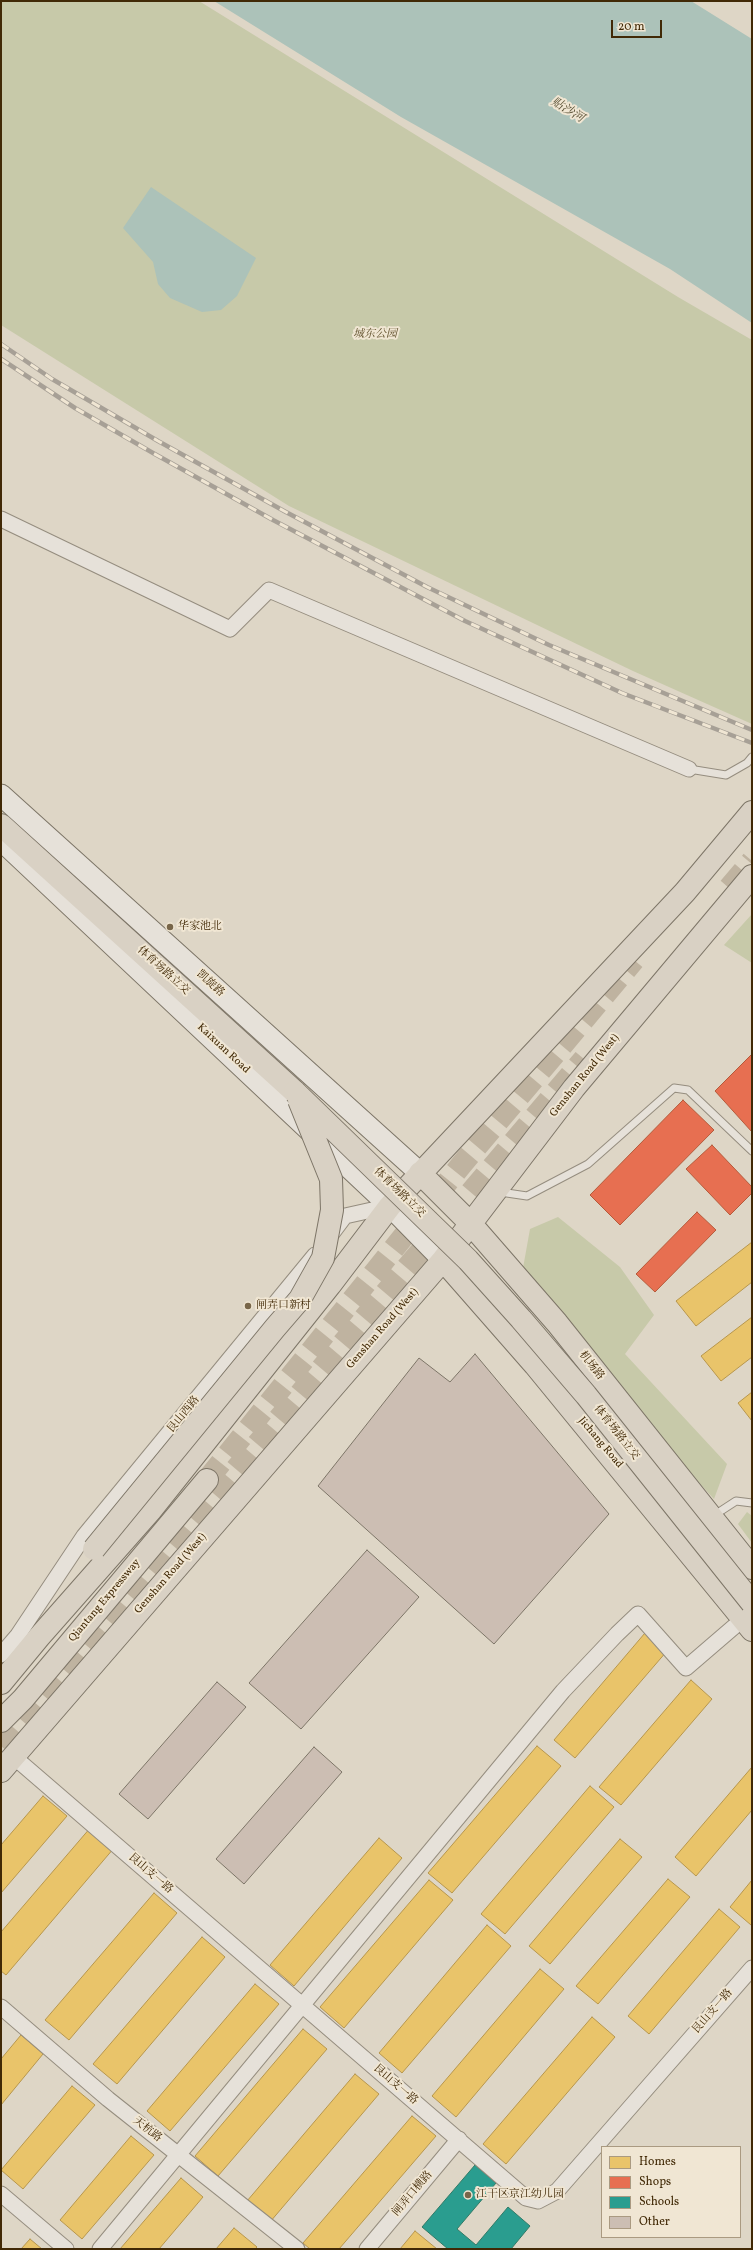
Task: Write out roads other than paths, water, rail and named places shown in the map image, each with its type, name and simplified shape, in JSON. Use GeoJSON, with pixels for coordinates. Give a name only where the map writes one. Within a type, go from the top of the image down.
{"type":"FeatureCollection","features":[{"type":"Feature","properties":{"kind":"main road","name":"凯旋路"},"geometry":{"type":"LineString","coordinates":[[1,795],[420,1173]]}},
{"type":"Feature","properties":{"kind":"main road"},"geometry":{"type":"LineString","coordinates":[[1,1683],[39,1637],[151,1510],[330,1285],[390,1206],[685,892],[752,812]]}},
{"type":"Feature","properties":{"kind":"main road","name":"体育场路立交"},"geometry":{"type":"LineString","coordinates":[[1,825],[295,1092],[468,1260],[516,1313],[586,1395],[749,1617]]}},
{"type":"Feature","properties":{"kind":"main road","name":"Kaixuan Road"},"geometry":{"type":"LineString","coordinates":[[1,840],[390,1206],[443,1260]]}},
{"type":"Feature","properties":{"kind":"main road","name":"Genshan Road (West)"},"geometry":{"type":"LineString","coordinates":[[7,1764],[443,1260],[494,1191],[574,1088],[752,876]]}},
{"type":"Feature","properties":{"kind":"main road"},"geometry":{"type":"LineString","coordinates":[[39,1637],[94,1550],[300,1299],[323,1258],[332,1210],[331,1179],[295,1092]]}},
{"type":"Feature","properties":{"kind":"main road","name":"机场路"},"geometry":{"type":"LineString","coordinates":[[420,1173],[470,1223],[557,1323],[752,1568]]}},
{"type":"Feature","properties":{"kind":"main road","name":"Jichang Road"},"geometry":{"type":"LineString","coordinates":[[443,1260],[535,1364],[749,1617]]}},
{"type":"Feature","properties":{"kind":"main road","name":"Qiantang Expressway"},"geometry":{"type":"LineString","coordinates":[[1,1721],[23,1699],[207,1480]]}},
{"type":"Feature","properties":{"kind":"street"},"geometry":{"type":"LineString","coordinates":[[1,519],[230,629],[269,590],[690,769]]}},
{"type":"Feature","properties":{"kind":"street","name":"艮山西路"},"geometry":{"type":"LineString","coordinates":[[1,1655],[18,1635],[84,1536],[299,1276],[345,1216],[390,1206]]}},
{"type":"Feature","properties":{"kind":"street"},"geometry":{"type":"LineString","coordinates":[[100,2249],[563,1691],[638,1614],[686,1668],[749,1617]]}},
{"type":"Feature","properties":{"kind":"street","name":"艮山支一路"},"geometry":{"type":"LineString","coordinates":[[7,1764],[303,2005],[526,2198],[538,2201],[557,2190],[752,1968]]}},
{"type":"Feature","properties":{"kind":"street","name":"天杭路"},"geometry":{"type":"LineString","coordinates":[[1,2006],[108,2100],[296,2249]]}},
{"type":"Feature","properties":{"kind":"street","name":"闸弄口横路"},"geometry":{"type":"LineString","coordinates":[[367,2249],[459,2139]]}},
{"type":"Feature","properties":{"kind":"street"},"geometry":{"type":"LineString","coordinates":[[1,2194],[66,2249]]}},
{"type":"Feature","properties":{"kind":"lane"},"geometry":{"type":"LineString","coordinates":[[690,769],[726,775],[747,763],[752,757]]}},
{"type":"Feature","properties":{"kind":"lane"},"geometry":{"type":"LineString","coordinates":[[494,1191],[527,1196],[588,1164],[674,1088],[688,1090],[752,1151]]}},
{"type":"Feature","properties":{"kind":"lane"},"geometry":{"type":"LineString","coordinates":[[711,1517],[736,1501],[752,1503]]}},
{"type":"Feature","properties":{"kind":"water","name":"贴沙河"},"geometry":{"type":"Polygon","coordinates":[[[214,1],[691,1],[752,39],[752,323],[670,269],[401,117],[214,1]]]}},
{"type":"Feature","properties":{"kind":"water"},"geometry":{"type":"Polygon","coordinates":[[[151,187],[256,258],[237,296],[221,310],[202,312],[170,298],[158,284],[153,262],[123,228],[151,187]]]}},
{"type":"Feature","properties":{"kind":"tunnel"},"geometry":{"type":"LineString","coordinates":[[729,888],[752,861]]}},
{"type":"Feature","properties":{"kind":"tunnel"},"geometry":{"type":"LineString","coordinates":[[207,1480],[462,1164],[634,960]]}},
{"type":"Feature","properties":{"kind":"tunnel"},"geometry":{"type":"LineString","coordinates":[[1,1746],[584,1059]]}},
{"type":"Feature","properties":{"kind":"railway"},"geometry":{"type":"LineString","coordinates":[[1,344],[52,379],[158,441],[284,511],[427,587],[549,645],[752,730]]}},
{"type":"Feature","properties":{"kind":"railway"},"geometry":{"type":"LineString","coordinates":[[1,359],[75,408],[153,453],[273,520],[465,621],[622,693],[752,743]]}},
{"type":"Feature","properties":{"kind":"place","name":"华家池北"},"geometry":{"type":"Point","coordinates":[170,927]}},
{"type":"Feature","properties":{"kind":"place","name":"闸弄口新村"},"geometry":{"type":"Point","coordinates":[248,1306]}},
{"type":"Feature","properties":{"kind":"place","name":"江干区京江幼儿园"},"geometry":{"type":"Point","coordinates":[468,2195]}},
{"type":"Feature","properties":{"kind":"park label","name":"城东公园"},"geometry":{"type":"Point","coordinates":[375,335]}}]}
